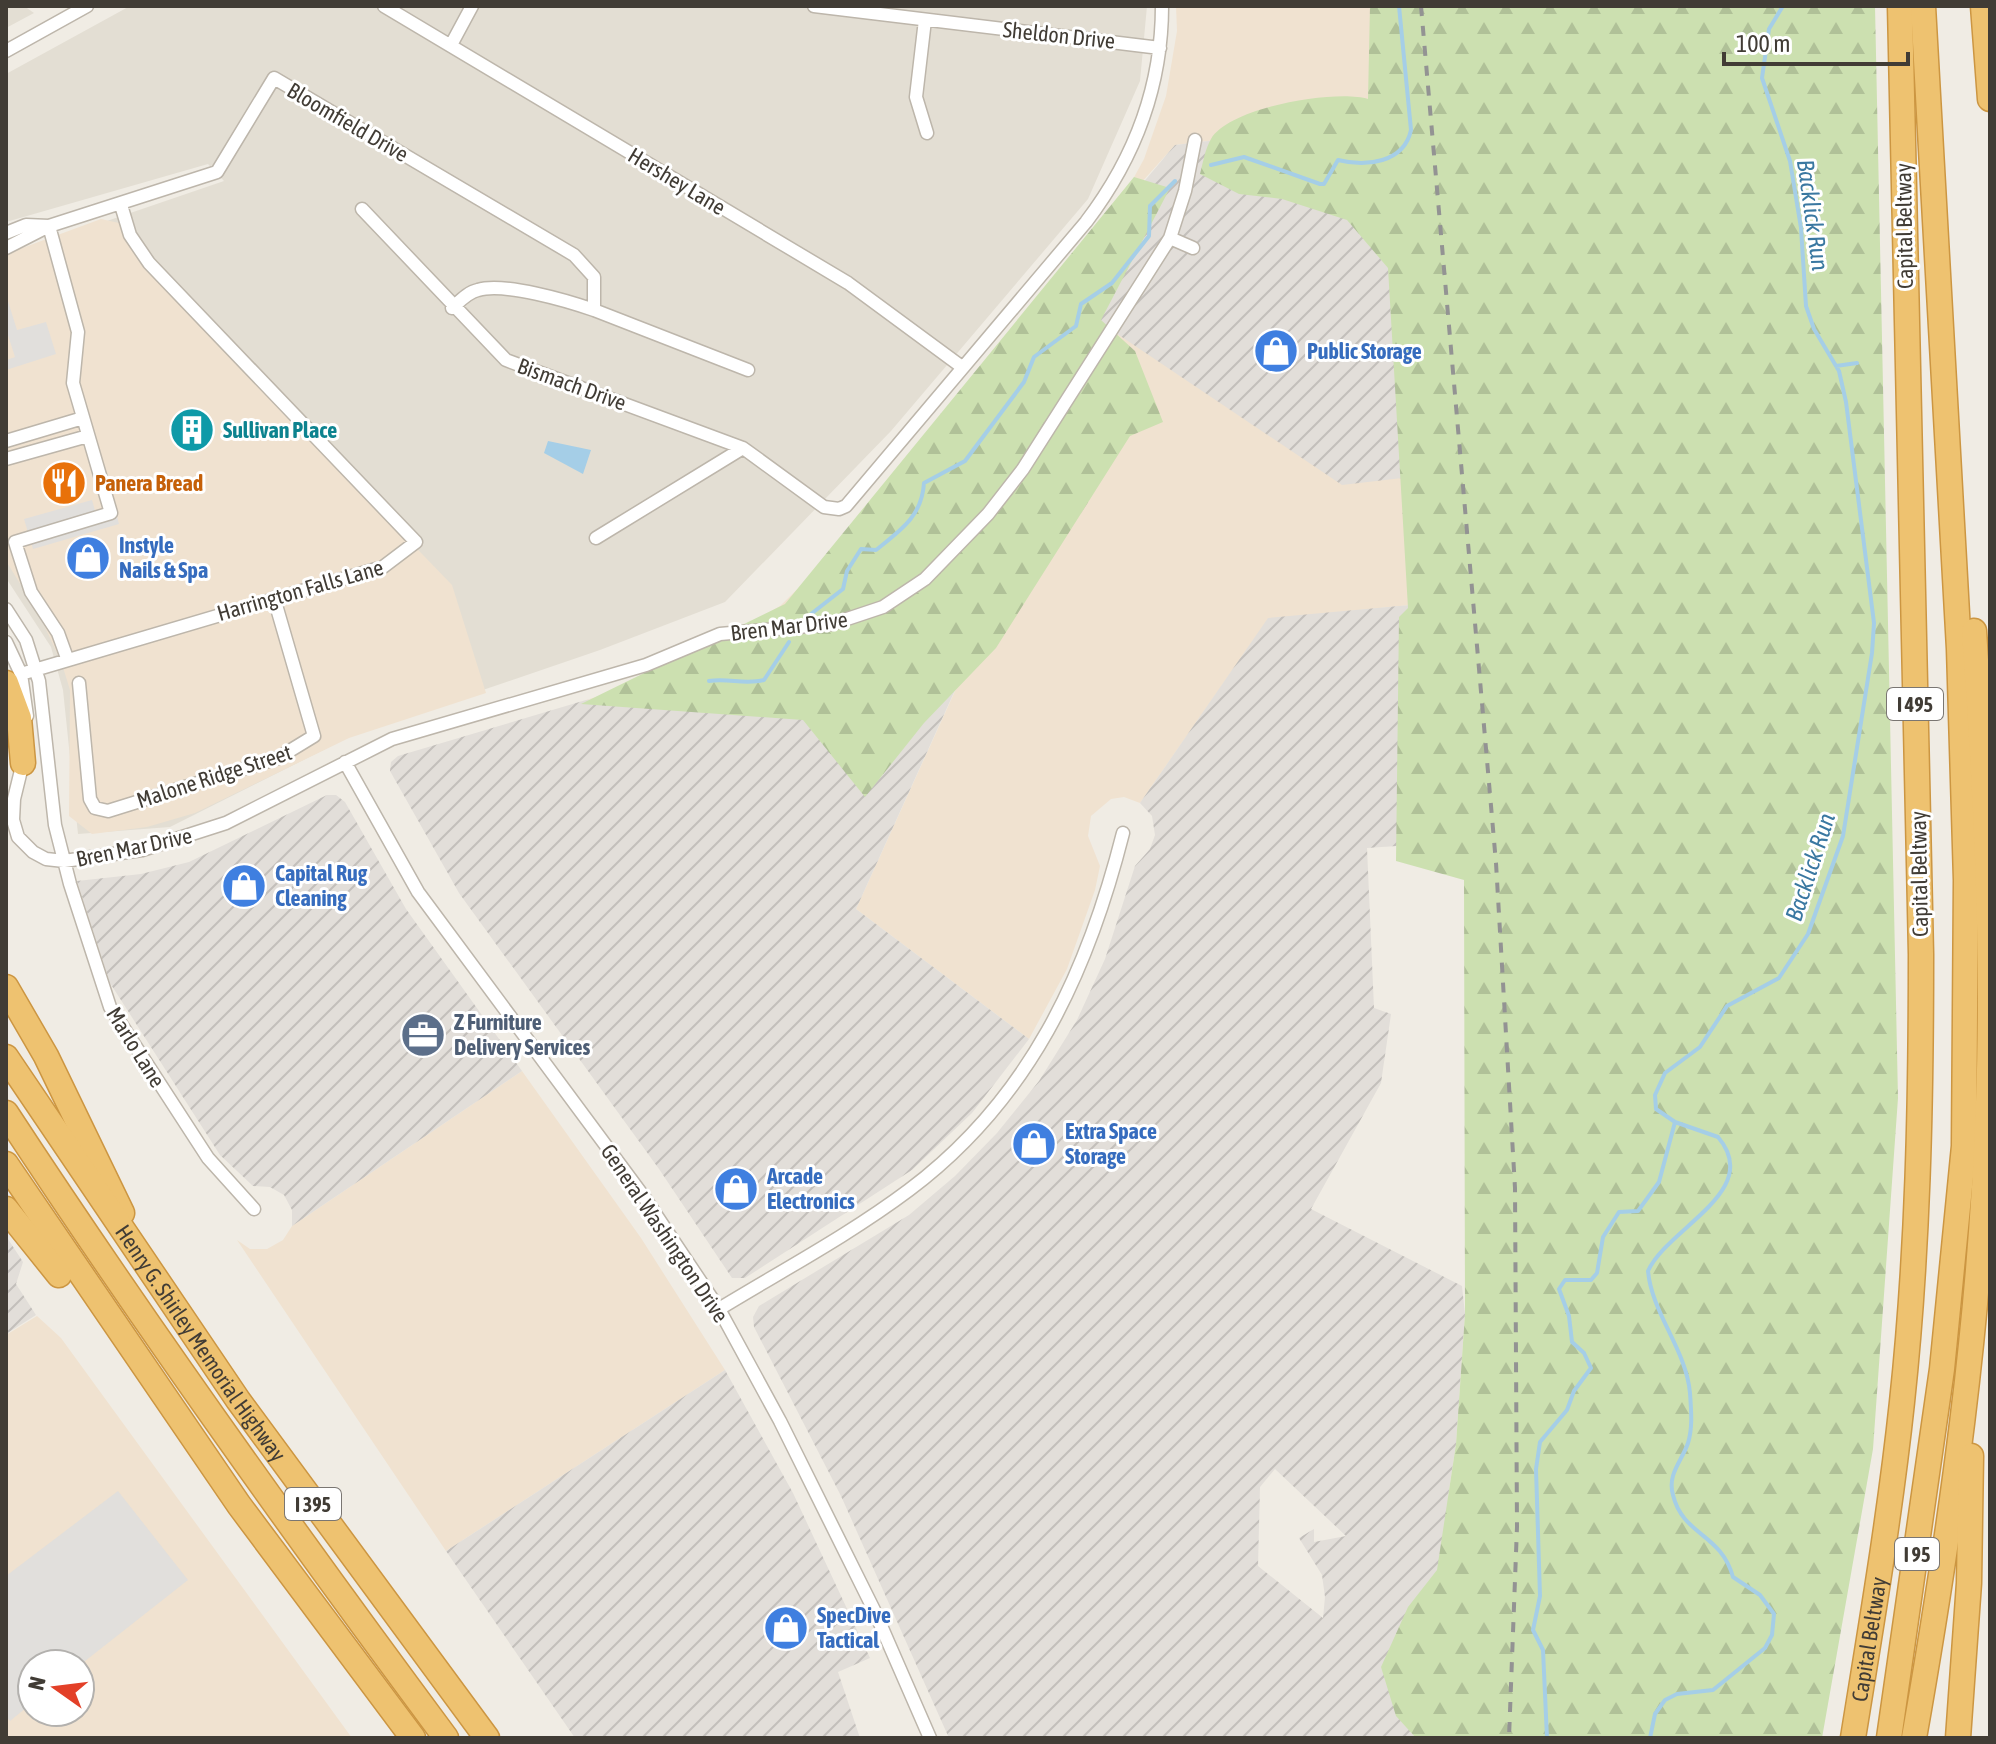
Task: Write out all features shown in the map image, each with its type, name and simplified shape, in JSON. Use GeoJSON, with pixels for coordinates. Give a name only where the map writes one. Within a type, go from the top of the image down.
{"type":"FeatureCollection","features":[{"type":"Feature","properties":{"kind":"highway","name":"Capital Beltway"},"geometry":{"type":"LineString","coordinates":[[1853,1738],[1902,1401],[1916,1219],[1921,1085],[1921,954],[1900,6]]}},
{"type":"Feature","properties":{"kind":"highway","name":"I 95"},"geometry":{"type":"LineString","coordinates":[[1889,1738],[1942,1369],[1964,1146],[1966,880],[1946,375],[1929,143],[1923,6]]}},
{"type":"Feature","properties":{"kind":"highway"},"geometry":{"type":"LineString","coordinates":[[1983,6],[1990,99]]}},
{"type":"Feature","properties":{"kind":"highway"},"geometry":{"type":"LineString","coordinates":[[1929,143],[1967,530],[1987,890],[1988,1102],[1973,1325],[1966,1625],[1958,1738]]}},
{"type":"Feature","properties":{"kind":"highway"},"geometry":{"type":"LineString","coordinates":[[13,678],[23,763]]}},
{"type":"Feature","properties":{"kind":"highway"},"geometry":{"type":"LineString","coordinates":[[6,987],[46,1056],[146,1266]]}},
{"type":"Feature","properties":{"kind":"highway","name":"Henry G. Shirley Memorial Highway"},"geometry":{"type":"LineString","coordinates":[[6,1057],[146,1266],[308,1498],[487,1738]]}},
{"type":"Feature","properties":{"kind":"highway"},"geometry":{"type":"LineString","coordinates":[[6,1113],[111,1272],[307,1550],[446,1738]]}},
{"type":"Feature","properties":{"kind":"highway","name":"I 395"},"geometry":{"type":"LineString","coordinates":[[6,1164],[239,1505],[413,1738]]}},
{"type":"Feature","properties":{"kind":"highway"},"geometry":{"type":"LineString","coordinates":[[6,1209],[34,1239],[100,1335],[128,1346]]}},
{"type":"Feature","properties":{"kind":"highway"},"geometry":{"type":"LineString","coordinates":[[1914,1738],[1940,1591],[1973,1325]]}},
{"type":"Feature","properties":{"kind":"highway"},"geometry":{"type":"LineString","coordinates":[[1943,1738],[1966,1625]]}},
{"type":"Feature","properties":{"kind":"street"},"geometry":{"type":"LineString","coordinates":[[6,51],[87,6]]}},
{"type":"Feature","properties":{"kind":"street","name":"Hershey Lane"},"geometry":{"type":"LineString","coordinates":[[384,6],[848,283],[962,367]]}},
{"type":"Feature","properties":{"kind":"street"},"geometry":{"type":"LineString","coordinates":[[451,45],[472,6]]}},
{"type":"Feature","properties":{"kind":"street","name":"Sheldon Drive"},"geometry":{"type":"LineString","coordinates":[[814,6],[1160,48]]}},
{"type":"Feature","properties":{"kind":"street"},"geometry":{"type":"LineString","coordinates":[[947,409],[936,399],[1086,222],[1112,185],[1132,146],[1150,98],[1160,48],[1162,6]]}},
{"type":"Feature","properties":{"kind":"street"},"geometry":{"type":"LineString","coordinates":[[925,20],[916,97],[927,133]]}},
{"type":"Feature","properties":{"kind":"street","name":"Bloomfield Drive"},"geometry":{"type":"LineString","coordinates":[[6,248],[49,226],[217,172],[274,78],[574,255],[594,277],[594,310]]}},
{"type":"Feature","properties":{"kind":"street","name":"Bren Mar Drive"},"geometry":{"type":"LineString","coordinates":[[23,763],[14,799],[15,829],[25,845],[39,856],[64,861],[142,850],[192,837],[392,739],[646,665],[720,634],[832,624],[869,614],[906,594],[988,514],[1012,485],[1170,238],[1185,191],[1195,140]]}},
{"type":"Feature","properties":{"kind":"street","name":"Harrington Falls Lane"},"geometry":{"type":"LineString","coordinates":[[13,678],[67,658],[383,567],[394,563],[416,542],[149,263],[130,235],[121,205]]}},
{"type":"Feature","properties":{"kind":"street","name":"Bismach Drive"},"geometry":{"type":"LineString","coordinates":[[362,209],[452,308],[506,360],[743,448],[824,507],[839,509],[846,506],[936,399]]}},
{"type":"Feature","properties":{"kind":"street","name":"Bloomfield Drive"},"geometry":{"type":"LineString","coordinates":[[6,233],[26,225],[49,226]]}},
{"type":"Feature","properties":{"kind":"street"},"geometry":{"type":"LineString","coordinates":[[49,226],[78,332],[79,350],[71,374],[111,513],[15,542],[31,592],[58,633],[67,658]]}},
{"type":"Feature","properties":{"kind":"street"},"geometry":{"type":"LineString","coordinates":[[1170,238],[1193,248]]}},
{"type":"Feature","properties":{"kind":"street"},"geometry":{"type":"LineString","coordinates":[[452,308],[478,289],[558,297],[748,370]]}},
{"type":"Feature","properties":{"kind":"street"},"geometry":{"type":"LineString","coordinates":[[6,441],[83,418]]}},
{"type":"Feature","properties":{"kind":"street"},"geometry":{"type":"LineString","coordinates":[[6,459],[88,436]]}},
{"type":"Feature","properties":{"kind":"street"},"geometry":{"type":"LineString","coordinates":[[596,538],[743,448]]}},
{"type":"Feature","properties":{"kind":"street","name":"Malone Ridge Street"},"geometry":{"type":"LineString","coordinates":[[79,683],[90,799],[95,808],[108,811],[278,758],[314,736],[274,598]]}},
{"type":"Feature","properties":{"kind":"street","name":"Bren Mar Drive"},"geometry":{"type":"LineString","coordinates":[[6,609],[26,640],[36,668],[44,703],[50,799],[64,861]]}},
{"type":"Feature","properties":{"kind":"street"},"geometry":{"type":"LineString","coordinates":[[6,642],[13,678]]}},
{"type":"Feature","properties":{"kind":"street","name":"General Washington Drive"},"geometry":{"type":"LineString","coordinates":[[345,762],[418,892],[644,1197],[719,1309],[780,1421],[875,1612],[930,1738]]}},
{"type":"Feature","properties":{"kind":"street"},"geometry":{"type":"LineString","coordinates":[[719,1309],[869,1218],[911,1188],[957,1148],[999,1102],[1042,1043],[1077,977],[1099,920],[1123,833]]}},
{"type":"Feature","properties":{"kind":"street","name":"Marlo Lane"},"geometry":{"type":"LineString","coordinates":[[64,861],[104,991],[116,1018],[208,1158],[254,1209]]}},
{"type":"Feature","properties":{"kind":"shaded area"},"geometry":{"type":"Polygon","coordinates":[[[6,6],[24,6],[34,13],[6,28],[6,6]]]}},
{"type":"Feature","properties":{"kind":"shaded area"},"geometry":{"type":"Polygon","coordinates":[[[130,6],[1147,6],[1140,81],[1088,199],[891,431],[725,602],[600,650],[357,733],[170,827],[78,834],[63,690],[51,647],[6,578],[6,467],[63,236],[224,181],[208,164],[6,222],[6,74],[130,6]]]}},
{"type":"Feature","properties":{"kind":"shaded area"},"geometry":{"type":"Polygon","coordinates":[[[1176,6],[1370,6],[1380,120],[1175,145],[1115,212],[1144,159],[1166,96],[1177,31],[1176,6]]]}},
{"type":"Feature","properties":{"kind":"shaded area"},"geometry":{"type":"Polygon","coordinates":[[[1380,120],[1411,477],[1342,485],[1052,290],[1175,145],[1380,120]]]}},
{"type":"Feature","properties":{"kind":"shaded area"},"geometry":{"type":"Polygon","coordinates":[[[101,219],[119,223],[142,264],[452,585],[486,693],[349,738],[195,813],[147,827],[92,834],[69,816],[70,690],[62,664],[39,614],[6,561],[6,254],[101,219]]]}},
{"type":"Feature","properties":{"kind":"shaded area"},"geometry":{"type":"Polygon","coordinates":[[[1052,289],[1411,477],[1421,604],[1268,619],[1140,803],[1124,797],[1111,799],[1091,816],[1088,836],[1100,866],[1095,890],[1067,969],[1029,1039],[856,909],[970,658],[586,700],[650,681],[780,606],[820,567],[1052,289]]]}},
{"type":"Feature","properties":{"kind":"shaded area"},"geometry":{"type":"Polygon","coordinates":[[[6,295],[17,330],[46,322],[56,354],[6,370],[6,360],[15,357],[6,329],[6,295]]]}},
{"type":"Feature","properties":{"kind":"shaded area"},"geometry":{"type":"Polygon","coordinates":[[[92,500],[98,521],[117,516],[119,524],[33,549],[24,519],[92,500]]]}},
{"type":"Feature","properties":{"kind":"shaded area"},"geometry":{"type":"Polygon","coordinates":[[[1421,604],[1441,843],[1367,848],[1374,1008],[1391,1014],[1381,1083],[1311,1209],[1462,1286],[1465,1314],[1456,1444],[1448,1497],[1455,1738],[949,1738],[841,1496],[754,1327],[753,1317],[759,1306],[909,1215],[955,1176],[997,1133],[1039,1081],[1077,1020],[1105,959],[1135,866],[1150,849],[1155,835],[1152,816],[1140,803],[1268,618],[1421,604]],[[1275,1469],[1260,1487],[1258,1566],[1323,1618],[1325,1597],[1322,1575],[1299,1538],[1314,1529],[1314,1542],[1346,1536],[1275,1469]]]}},
{"type":"Feature","properties":{"kind":"shaded area"},"geometry":{"type":"Polygon","coordinates":[[[970,657],[856,909],[1029,1039],[972,1113],[912,1170],[745,1278],[732,1278],[659,1169],[459,893],[390,771],[391,762],[398,756],[586,700],[970,657]]]}},
{"type":"Feature","properties":{"kind":"shaded area"},"geometry":{"type":"Polygon","coordinates":[[[327,795],[336,795],[345,802],[406,909],[522,1071],[292,1226],[292,1210],[284,1195],[270,1187],[253,1186],[220,1155],[110,983],[77,881],[141,874],[189,862],[327,795]]]}},
{"type":"Feature","properties":{"kind":"shaded area"},"geometry":{"type":"Polygon","coordinates":[[[522,1071],[641,1238],[725,1370],[446,1551],[237,1240],[250,1249],[267,1249],[283,1240],[292,1226],[522,1071]]]}},
{"type":"Feature","properties":{"kind":"shaded area"},"geometry":{"type":"Polygon","coordinates":[[[6,1236],[23,1262],[16,1284],[36,1315],[6,1334],[6,1236]]]}},
{"type":"Feature","properties":{"kind":"shaded area"},"geometry":{"type":"Polygon","coordinates":[[[37,1316],[61,1338],[352,1738],[10,1738],[6,1733],[6,1335],[37,1316]]]}},
{"type":"Feature","properties":{"kind":"shaded area"},"geometry":{"type":"Polygon","coordinates":[[[725,1370],[793,1493],[870,1658],[838,1672],[860,1738],[575,1738],[446,1551],[725,1370]]]}},
{"type":"Feature","properties":{"kind":"shaded area"},"geometry":{"type":"Polygon","coordinates":[[[118,1491],[188,1580],[96,1652],[96,1648],[16,1648],[16,1716],[10,1721],[6,1716],[6,1576],[118,1491]]]}},
{"type":"Feature","properties":{"kind":"green space"},"geometry":{"type":"Polygon","coordinates":[[[1370,6],[1875,6],[1898,1098],[1873,1449],[1822,1738],[1416,1738],[1396,1716],[1381,1667],[1408,1607],[1437,1570],[1456,1444],[1465,1314],[1464,880],[1396,861],[1399,617],[1408,608],[1388,268],[1347,220],[1282,199],[1239,194],[1200,174],[1211,139],[1239,118],[1285,103],[1309,99],[1368,99],[1370,6]]]}},
{"type":"Feature","properties":{"kind":"green space"},"geometry":{"type":"Polygon","coordinates":[[[1134,177],[1170,188],[1101,320],[1135,351],[1163,422],[1130,436],[996,648],[924,723],[865,797],[803,720],[581,704],[785,604],[1134,177]]]}},
{"type":"Feature","properties":{"kind":"water"},"geometry":{"type":"Polygon","coordinates":[[[548,441],[591,450],[583,474],[544,453],[548,441]]]}},
{"type":"Feature","properties":{"kind":"waterway"},"geometry":{"type":"LineString","coordinates":[[1211,165],[1244,157],[1324,184],[1338,160],[1372,162],[1401,150],[1411,130],[1399,6]]}},
{"type":"Feature","properties":{"kind":"waterway","name":"Backlick Run"},"geometry":{"type":"LineString","coordinates":[[1650,1738],[1655,1714],[1665,1700],[1677,1694],[1713,1690],[1765,1648],[1772,1635],[1774,1614],[1760,1595],[1733,1577],[1720,1551],[1685,1519],[1673,1495],[1674,1474],[1690,1437],[1690,1393],[1682,1361],[1656,1302],[1648,1271],[1659,1255],[1721,1192],[1729,1175],[1729,1156],[1718,1137],[1675,1122],[1656,1109],[1655,1095],[1665,1073],[1700,1047],[1727,1006],[1779,978],[1808,934],[1843,836],[1872,653],[1874,623],[1846,402],[1839,371],[1814,329],[1806,306],[1801,228],[1790,161],[1762,78],[1769,29],[1783,6]]}},
{"type":"Feature","properties":{"kind":"waterway"},"geometry":{"type":"LineString","coordinates":[[811,614],[843,589],[847,571],[861,549],[876,550],[909,521],[919,505],[924,483],[965,461],[1024,382],[1034,357],[1076,326],[1081,304],[1112,283],[1149,236],[1150,206],[1175,181]]}},
{"type":"Feature","properties":{"kind":"waterway"},"geometry":{"type":"LineString","coordinates":[[1836,366],[1857,363]]}},
{"type":"Feature","properties":{"kind":"waterway"},"geometry":{"type":"LineString","coordinates":[[709,681],[764,680],[789,642]]}},
{"type":"Feature","properties":{"kind":"waterway"},"geometry":{"type":"LineString","coordinates":[[1547,1738],[1543,1650],[1533,1630],[1540,1596],[1536,1469],[1540,1442],[1567,1410],[1574,1391],[1591,1368],[1584,1353],[1572,1342],[1569,1316],[1559,1289],[1565,1280],[1591,1280],[1597,1273],[1603,1237],[1619,1212],[1638,1211],[1659,1182],[1675,1122]]}},
{"type":"Feature","properties":{"kind":"railway"},"geometry":{"type":"LineString","coordinates":[[1421,6],[1496,863],[1515,1188],[1517,1527],[1509,1738]]}},
{"type":"Feature","properties":{"kind":"place","name":"Public Storage"},"geometry":{"type":"Point","coordinates":[1276,351]}},
{"type":"Feature","properties":{"kind":"place","name":"Sullivan Place"},"geometry":{"type":"Point","coordinates":[192,430]}},
{"type":"Feature","properties":{"kind":"place","name":"Panera Bread"},"geometry":{"type":"Point","coordinates":[64,483]}},
{"type":"Feature","properties":{"kind":"place","name":"Instyle Nails & Spa"},"geometry":{"type":"Point","coordinates":[88,558]}},
{"type":"Feature","properties":{"kind":"place","name":"Capital Rug Cleaning"},"geometry":{"type":"Point","coordinates":[244,886]}},
{"type":"Feature","properties":{"kind":"place","name":"Z Furniture Delivery Services"},"geometry":{"type":"Point","coordinates":[423,1035]}},
{"type":"Feature","properties":{"kind":"place","name":"Extra Space Storage"},"geometry":{"type":"Point","coordinates":[1034,1144]}},
{"type":"Feature","properties":{"kind":"place","name":"Arcade Electronics"},"geometry":{"type":"Point","coordinates":[736,1189]}},
{"type":"Feature","properties":{"kind":"place","name":"SpecDive Tactical"},"geometry":{"type":"Point","coordinates":[786,1628]}}]}
